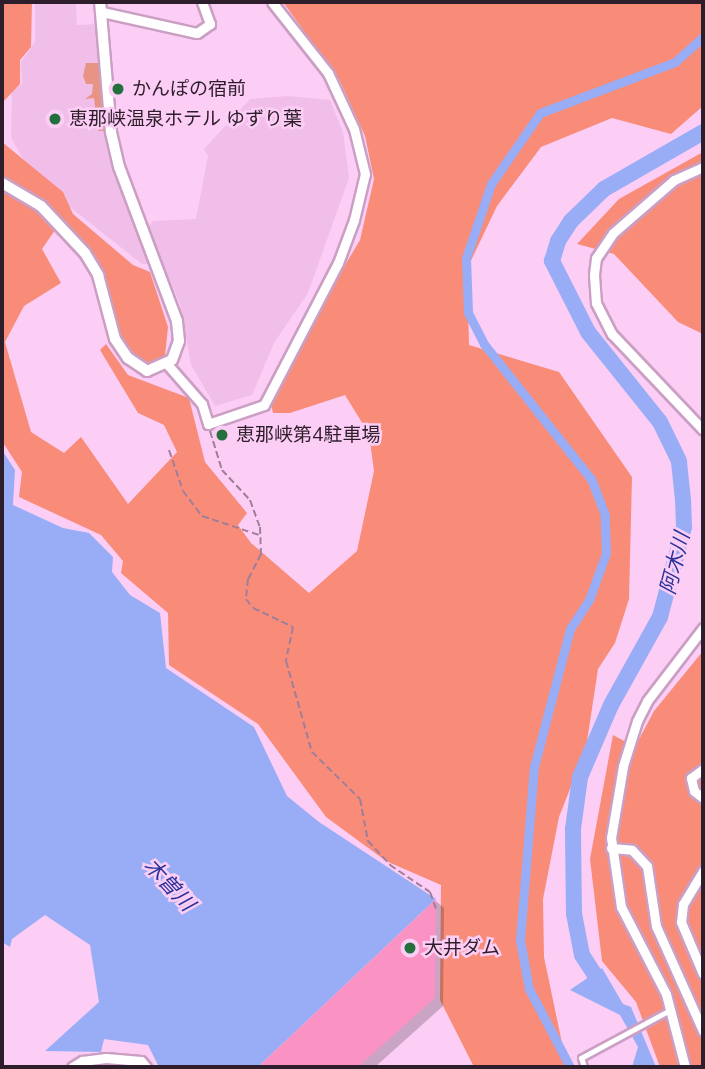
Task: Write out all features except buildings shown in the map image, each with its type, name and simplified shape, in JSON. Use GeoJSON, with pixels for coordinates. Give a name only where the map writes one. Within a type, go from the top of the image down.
{"type":"FeatureCollection","features":[{"type":"Feature","properties":{"kind":"street"},"geometry":{"type":"LineString","coordinates":[[2,183],[41,206],[85,253],[98,275],[115,339],[128,358],[146,371],[167,364],[177,349],[179,331],[115,151],[101,7],[197,33],[209,24],[202,2]]}},
{"type":"Feature","properties":{"kind":"street"},"geometry":{"type":"LineString","coordinates":[[167,364],[202,404],[208,424],[264,405],[271,398],[280,368],[338,263],[365,174],[343,100],[328,73],[272,2]]}},
{"type":"Feature","properties":{"kind":"street"},"geometry":{"type":"LineString","coordinates":[[703,167],[674,180],[613,233],[596,258],[594,275],[596,303],[612,334],[703,430]]}},
{"type":"Feature","properties":{"kind":"street"},"geometry":{"type":"LineString","coordinates":[[685,1067],[666,1011],[624,916],[611,848],[623,766],[637,721],[647,701],[703,628]]}},
{"type":"Feature","properties":{"kind":"street"},"geometry":{"type":"LineString","coordinates":[[703,769],[691,778],[694,791],[703,798]]}},
{"type":"Feature","properties":{"kind":"street"},"geometry":{"type":"LineString","coordinates":[[611,848],[632,849],[647,866],[656,926],[703,1031]]}},
{"type":"Feature","properties":{"kind":"street"},"geometry":{"type":"LineString","coordinates":[[703,871],[683,904],[681,922],[703,974]]}},
{"type":"Feature","properties":{"kind":"street"},"geometry":{"type":"LineString","coordinates":[[72,1067],[82,1060],[106,1058],[141,1061],[146,1067]]}},
{"type":"Feature","properties":{"kind":"lane"},"geometry":{"type":"LineString","coordinates":[[584,1067],[581,1058],[666,1011]]}},
{"type":"Feature","properties":{"kind":"path"},"geometry":{"type":"LineString","coordinates":[[208,424],[222,470],[250,500],[261,535],[261,554],[248,579],[246,599],[253,608],[293,627],[286,661],[312,752],[360,799],[368,841],[390,865],[430,892],[437,911]]}},
{"type":"Feature","properties":{"kind":"path"},"geometry":{"type":"LineString","coordinates":[[169,450],[183,491],[202,516],[261,535]]}},
{"type":"Feature","properties":{"kind":"shaded area"},"geometry":{"type":"Polygon","coordinates":[[[2,2],[32,2],[31,47],[20,60],[20,84],[2,103],[2,2]]]}},
{"type":"Feature","properties":{"kind":"shaded area"},"geometry":{"type":"Polygon","coordinates":[[[35,2],[80,2],[76,4],[77,25],[99,24],[107,141],[149,264],[142,264],[36,180],[11,138],[12,91],[22,84],[21,62],[35,42],[35,2]]]}},
{"type":"Feature","properties":{"kind":"shaded area"},"geometry":{"type":"Polygon","coordinates":[[[283,2],[703,2],[703,106],[671,134],[612,118],[541,147],[497,206],[467,269],[469,345],[559,372],[632,477],[629,599],[615,643],[598,669],[586,748],[559,817],[543,899],[544,957],[567,1067],[474,1067],[440,1000],[441,885],[386,861],[326,817],[258,724],[169,665],[168,613],[121,573],[123,561],[101,535],[19,497],[22,472],[2,441],[2,142],[63,192],[73,214],[133,265],[150,272],[168,327],[165,356],[154,365],[135,359],[120,338],[89,253],[62,220],[42,249],[61,283],[24,306],[5,342],[31,432],[64,453],[81,437],[128,504],[177,452],[164,425],[138,413],[100,350],[106,344],[128,375],[189,398],[205,462],[247,513],[238,525],[251,543],[309,593],[357,551],[374,471],[369,434],[345,395],[290,413],[273,413],[271,404],[283,369],[360,240],[374,179],[365,136],[340,81],[283,2]]]}},
{"type":"Feature","properties":{"kind":"shaded area"},"geometry":{"type":"Polygon","coordinates":[[[86,63],[100,63],[104,131],[99,131],[87,116],[96,114],[94,98],[85,99],[92,94],[93,84],[86,84],[83,76],[86,63]]]}},
{"type":"Feature","properties":{"kind":"shaded area"},"geometry":{"type":"Polygon","coordinates":[[[288,96],[330,100],[343,132],[349,178],[308,293],[274,343],[252,395],[215,406],[191,365],[180,303],[146,230],[153,221],[196,219],[208,156],[204,149],[250,99],[288,96]]]}},
{"type":"Feature","properties":{"kind":"shaded area"},"geometry":{"type":"Polygon","coordinates":[[[703,152],[703,334],[678,322],[614,254],[577,244],[619,199],[703,152]]]}},
{"type":"Feature","properties":{"kind":"shaded area"},"geometry":{"type":"Polygon","coordinates":[[[703,651],[703,1067],[660,1067],[636,1002],[602,961],[590,859],[613,735],[635,747],[654,711],[703,651]]]}},
{"type":"Feature","properties":{"kind":"water","name":"木曽川"},"geometry":{"type":"Polygon","coordinates":[[[2,450],[15,470],[13,505],[63,528],[89,533],[113,557],[112,572],[130,595],[160,613],[166,668],[254,727],[287,796],[319,822],[436,899],[258,1067],[159,1067],[148,1045],[104,1039],[101,1052],[45,1051],[99,1002],[90,945],[45,915],[12,939],[10,947],[2,942],[2,450]]]}},
{"type":"Feature","properties":{"kind":"water"},"geometry":{"type":"Polygon","coordinates":[[[602,968],[623,1004],[631,1007],[656,1067],[632,1067],[638,1047],[620,1015],[570,990],[602,968]]]}},
{"type":"Feature","properties":{"kind":"waterway"},"geometry":{"type":"LineString","coordinates":[[570,1067],[529,989],[520,940],[534,767],[570,629],[589,600],[606,553],[605,515],[591,479],[484,344],[468,312],[466,258],[491,184],[540,113],[675,62],[703,37]]}},
{"type":"Feature","properties":{"kind":"waterway","name":"阿木川"},"geometry":{"type":"LineString","coordinates":[[604,989],[582,955],[574,914],[573,829],[580,777],[611,705],[660,617],[684,527],[683,500],[679,461],[660,422],[588,332],[552,261],[558,241],[571,221],[604,189],[703,132]]}},
{"type":"Feature","properties":{"kind":"place","name":"かんぽの宿前"},"geometry":{"type":"Point","coordinates":[118,89]}},
{"type":"Feature","properties":{"kind":"place","name":"恵那峡温泉ホテル ゆずり葉"},"geometry":{"type":"Point","coordinates":[55,119]}},
{"type":"Feature","properties":{"kind":"place","name":"恵那峡第4駐車場"},"geometry":{"type":"Point","coordinates":[222,435]}},
{"type":"Feature","properties":{"kind":"place","name":"大井ダム"},"geometry":{"type":"Point","coordinates":[410,948]}}]}
